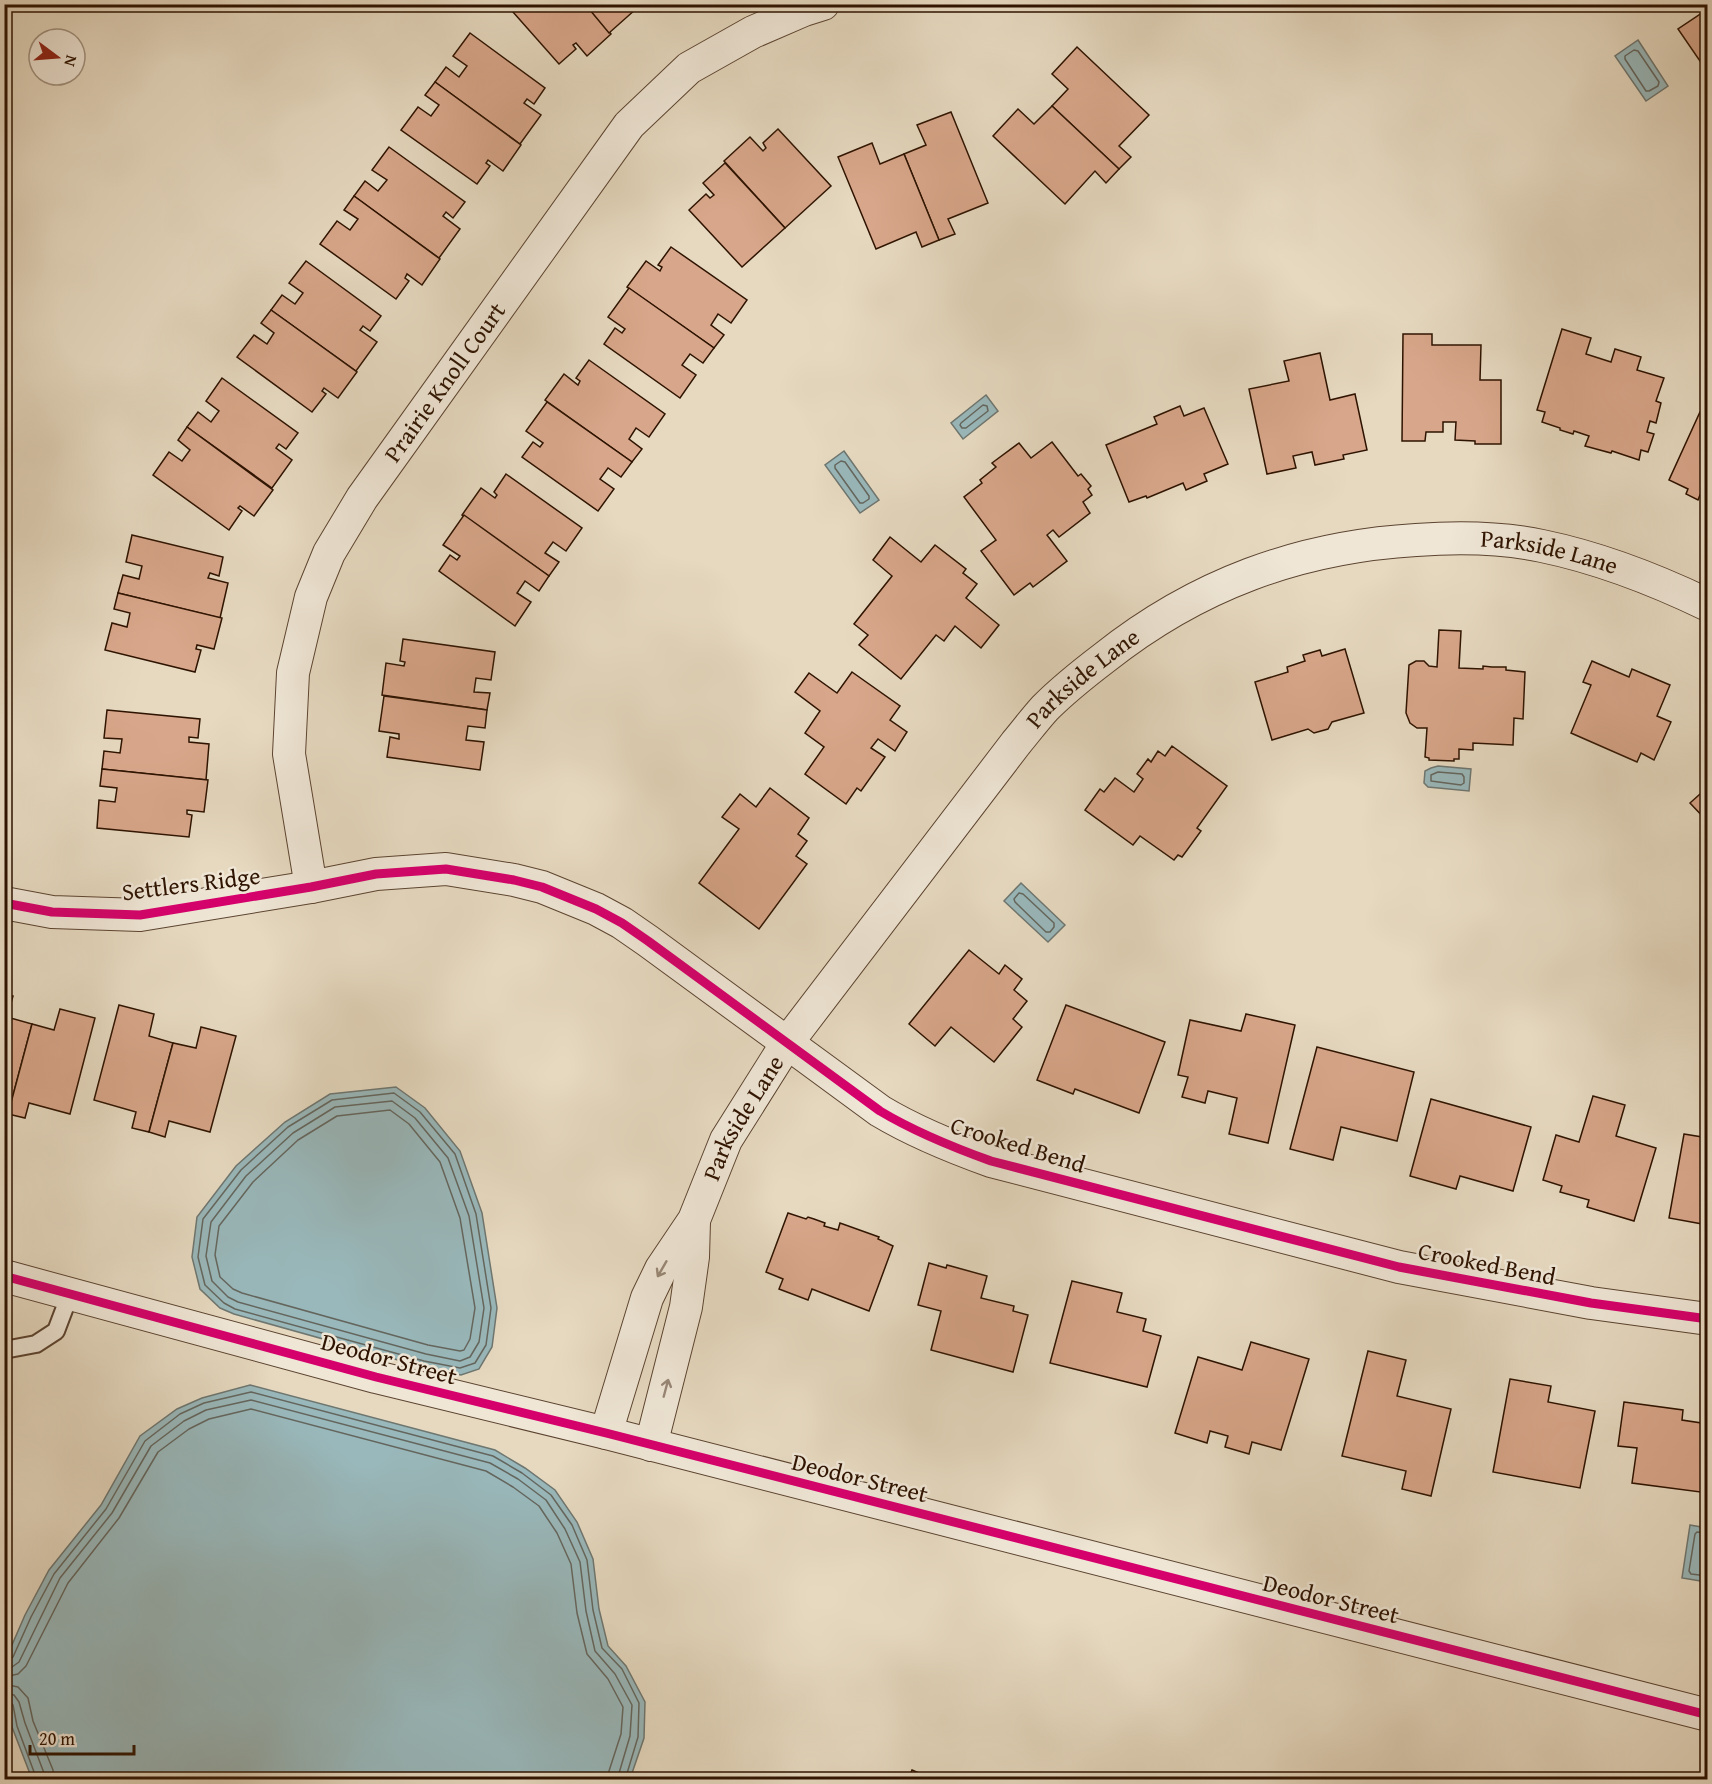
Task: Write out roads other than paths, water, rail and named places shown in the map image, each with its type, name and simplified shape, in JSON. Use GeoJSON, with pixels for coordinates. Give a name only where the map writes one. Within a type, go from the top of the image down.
{"type":"FeatureCollection","features":[{"type":"Feature","properties":{"kind":"street","name":"Prairie Knoll Court"},"geometry":{"type":"LineString","coordinates":[[311,887],[289,754],[293,673],[311,597],[334,544],[362,498],[629,125],[689,68],[753,32],[823,4]]}},
{"type":"Feature","properties":{"kind":"street","name":"Parkside Lane"},"geometry":{"type":"LineString","coordinates":[[606,1433],[647,1298],[661,1269],[694,1220],[726,1140],[787,1044],[1043,710],[1071,684],[1122,644],[1186,603],[1220,586],[1285,562],[1351,546],[1386,542],[1460,538],[1539,545],[1575,553],[1643,575],[1707,605]]}},
{"type":"Feature","properties":{"kind":"street","name":"Crooked Bend"},"geometry":{"type":"LineString","coordinates":[[311,887],[376,874],[446,870],[514,880],[542,887],[596,909],[621,923],[855,1094],[905,1126],[961,1151],[991,1161],[1399,1267],[1591,1303],[1707,1319]]}},
{"type":"Feature","properties":{"kind":"street","name":"Settlers Ridge"},"geometry":{"type":"LineString","coordinates":[[4,903],[52,912],[140,915],[311,887]]}},
{"type":"Feature","properties":{"kind":"street","name":"Parkside Lane"},"geometry":{"type":"LineString","coordinates":[[651,1445],[686,1307],[693,1257],[694,1220]]}},
{"type":"Feature","properties":{"kind":"street","name":"Deodor Street"},"geometry":{"type":"LineString","coordinates":[[4,1276],[376,1377],[606,1433],[1707,1715]]}},
{"type":"Feature","properties":{"kind":"lane"},"geometry":{"type":"LineString","coordinates":[[4,1350],[36,1344],[56,1330],[70,1294]]}},
{"type":"Feature","properties":{"kind":"water"},"geometry":{"type":"Polygon","coordinates":[[[1638,40],[1668,86],[1646,101],[1615,56],[1638,40]]]}},
{"type":"Feature","properties":{"kind":"water"},"geometry":{"type":"Polygon","coordinates":[[[986,395],[998,411],[963,439],[951,423],[986,395]]]}},
{"type":"Feature","properties":{"kind":"water"},"geometry":{"type":"Polygon","coordinates":[[[844,451],[879,500],[860,513],[825,465],[844,451]]]}},
{"type":"Feature","properties":{"kind":"water"},"geometry":{"type":"Polygon","coordinates":[[[1438,766],[1471,769],[1469,791],[1428,787],[1424,783],[1425,771],[1438,766]]]}},
{"type":"Feature","properties":{"kind":"water"},"geometry":{"type":"Polygon","coordinates":[[[1021,883],[1065,925],[1048,942],[1004,901],[1021,883]]]}},
{"type":"Feature","properties":{"kind":"water"},"geometry":{"type":"Polygon","coordinates":[[[396,1087],[425,1108],[460,1151],[482,1213],[497,1308],[492,1347],[479,1369],[461,1375],[423,1367],[234,1314],[220,1308],[200,1289],[192,1257],[197,1217],[236,1166],[285,1122],[330,1094],[396,1087]]]}},
{"type":"Feature","properties":{"kind":"water"},"geometry":{"type":"Polygon","coordinates":[[[250,1385],[495,1450],[555,1490],[577,1522],[593,1559],[599,1609],[608,1646],[626,1666],[645,1702],[644,1738],[630,1779],[32,1779],[12,1727],[5,1694],[5,1661],[25,1615],[49,1570],[101,1505],[140,1436],[177,1409],[202,1398],[250,1385]]]}},
{"type":"Feature","properties":{"kind":"water"},"geometry":{"type":"Polygon","coordinates":[[[1690,1525],[1707,1528],[1707,1582],[1682,1578],[1690,1525]]]}}]}
